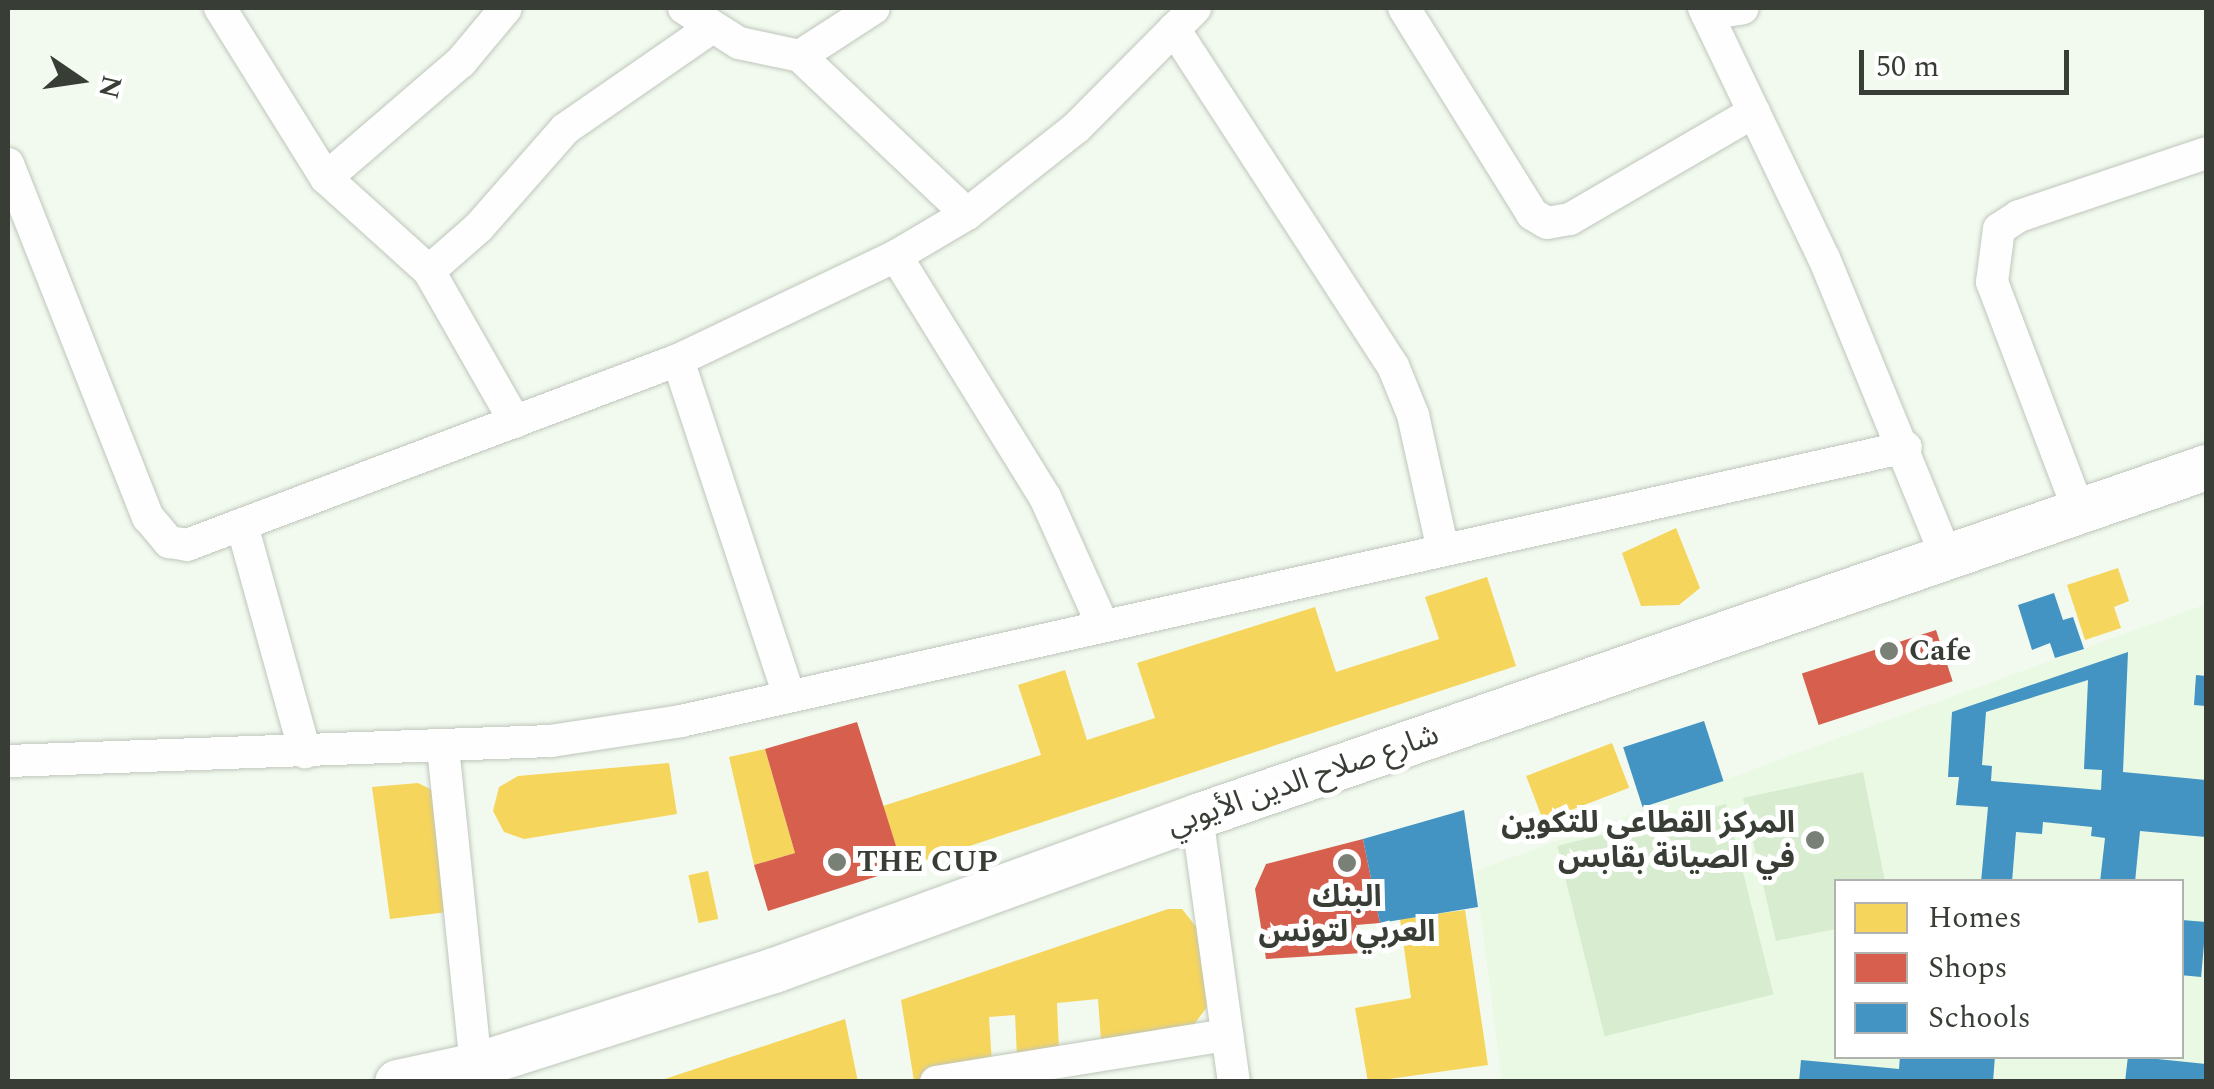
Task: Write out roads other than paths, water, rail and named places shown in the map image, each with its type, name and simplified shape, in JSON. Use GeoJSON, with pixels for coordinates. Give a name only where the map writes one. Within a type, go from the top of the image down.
{"type":"FeatureCollection","features":[{"type":"Feature","properties":{"kind":"main road","name":"شارع صلاح الدين الأيوبي"},"geometry":{"type":"LineString","coordinates":[[397,1082],[476,1064],[774,970],[1198,816],[2079,511],[2202,473]]}},
{"type":"Feature","properties":{"kind":"street"},"geometry":{"type":"LineString","coordinates":[[220,8],[326,178],[428,271],[515,422]]}},
{"type":"Feature","properties":{"kind":"street"},"geometry":{"type":"LineString","coordinates":[[326,178],[461,62],[506,8]]}},
{"type":"Feature","properties":{"kind":"street"},"geometry":{"type":"LineString","coordinates":[[684,8],[711,28],[768,53],[800,56],[967,214]]}},
{"type":"Feature","properties":{"kind":"street"},"geometry":{"type":"LineString","coordinates":[[800,56],[874,8]]}},
{"type":"Feature","properties":{"kind":"street"},"geometry":{"type":"LineString","coordinates":[[1404,8],[1532,214],[1548,223],[1570,218],[1754,112]]}},
{"type":"Feature","properties":{"kind":"street"},"geometry":{"type":"LineString","coordinates":[[1743,8],[1706,11],[1906,446],[1947,558]]}},
{"type":"Feature","properties":{"kind":"street"},"geometry":{"type":"LineString","coordinates":[[8,164],[148,518],[169,542],[187,545],[678,360],[896,256],[967,214],[1076,127],[1184,18],[1393,366],[1423,452],[1442,546]]}},
{"type":"Feature","properties":{"kind":"street"},"geometry":{"type":"LineString","coordinates":[[428,271],[479,227],[565,130],[711,28]]}},
{"type":"Feature","properties":{"kind":"street"},"geometry":{"type":"LineString","coordinates":[[2079,511],[1992,282],[2000,229],[2019,216],[2206,153]]}},
{"type":"Feature","properties":{"kind":"street"},"geometry":{"type":"LineString","coordinates":[[896,256],[1045,497],[1102,624]]}},
{"type":"Feature","properties":{"kind":"street"},"geometry":{"type":"LineString","coordinates":[[678,360],[789,696]]}},
{"type":"Feature","properties":{"kind":"street"},"geometry":{"type":"LineString","coordinates":[[8,761],[551,741],[789,696],[1442,546],[1906,446]]}},
{"type":"Feature","properties":{"kind":"street"},"geometry":{"type":"LineString","coordinates":[[242,525],[305,752]]}},
{"type":"Feature","properties":{"kind":"street"},"geometry":{"type":"LineString","coordinates":[[443,747],[476,1064]]}},
{"type":"Feature","properties":{"kind":"street"},"geometry":{"type":"LineString","coordinates":[[1198,816],[1234,1082]]}},
{"type":"Feature","properties":{"kind":"street"},"geometry":{"type":"LineString","coordinates":[[936,1082],[992,1076],[1227,1034]]}},
{"type":"Feature","properties":{"kind":"place","name":"Cafe"},"geometry":{"type":"Point","coordinates":[1889,651]}},
{"type":"Feature","properties":{"kind":"place","name":"المركز القطاعى للتكوين في الصيانة بقابس"},"geometry":{"type":"Point","coordinates":[1815,840]}},
{"type":"Feature","properties":{"kind":"place","name":"THE CUP"},"geometry":{"type":"Point","coordinates":[837,862]}},
{"type":"Feature","properties":{"kind":"place","name":"البنك العربي لتونس"},"geometry":{"type":"Point","coordinates":[1347,863]}}]}
